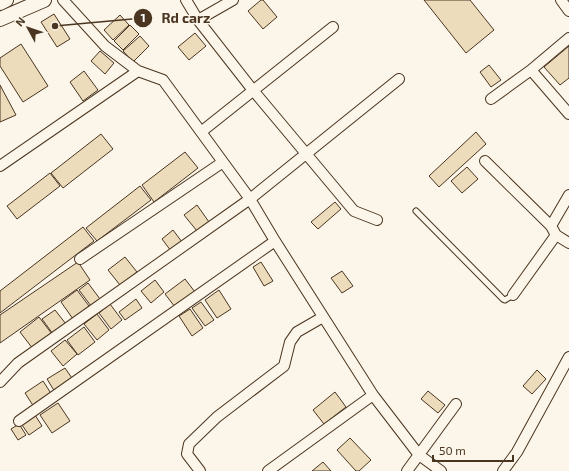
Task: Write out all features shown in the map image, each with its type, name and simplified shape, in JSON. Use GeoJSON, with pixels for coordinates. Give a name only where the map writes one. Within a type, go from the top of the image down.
{"type":"FeatureCollection","features":[{"type":"Feature","properties":{"kind":"main road"},"geometry":{"type":"LineString","coordinates":[[0,3],[6,0]]}},
{"type":"Feature","properties":{"kind":"main road"},"geometry":{"type":"LineString","coordinates":[[0,19],[44,0]]}},
{"type":"Feature","properties":{"kind":"street"},"geometry":{"type":"LineString","coordinates":[[63,0],[105,46],[138,70],[163,80],[250,199],[275,242],[373,395],[419,455],[441,471]]}},
{"type":"Feature","properties":{"kind":"street"},"geometry":{"type":"LineString","coordinates":[[186,0],[198,20],[252,89],[354,211],[376,220]]}},
{"type":"Feature","properties":{"kind":"street"},"geometry":{"type":"LineString","coordinates":[[198,20],[233,0]]}},
{"type":"Feature","properties":{"kind":"street"},"geometry":{"type":"LineString","coordinates":[[561,0],[569,11]]}},
{"type":"Feature","properties":{"kind":"street"},"geometry":{"type":"LineString","coordinates":[[201,132],[252,89],[333,27]]}},
{"type":"Feature","properties":{"kind":"street"},"geometry":{"type":"LineString","coordinates":[[491,99],[531,70],[569,38]]}},
{"type":"Feature","properties":{"kind":"street"},"geometry":{"type":"LineString","coordinates":[[0,166],[138,70]]}},
{"type":"Feature","properties":{"kind":"street"},"geometry":{"type":"LineString","coordinates":[[531,70],[569,114]]}},
{"type":"Feature","properties":{"kind":"street"},"geometry":{"type":"LineString","coordinates":[[0,382],[18,363],[250,199],[399,79]]}},
{"type":"Feature","properties":{"kind":"street"},"geometry":{"type":"LineString","coordinates":[[485,161],[553,231],[569,243]]}},
{"type":"Feature","properties":{"kind":"street"},"geometry":{"type":"LineString","coordinates":[[80,259],[223,162]]}},
{"type":"Feature","properties":{"kind":"street"},"geometry":{"type":"LineString","coordinates":[[513,295],[553,231],[569,195]]}},
{"type":"Feature","properties":{"kind":"street"},"geometry":{"type":"LineString","coordinates":[[19,421],[275,242]]}},
{"type":"Feature","properties":{"kind":"street"},"geometry":{"type":"LineString","coordinates":[[200,471],[187,454],[189,444],[217,417],[284,366],[290,342],[298,332],[323,317]]}},
{"type":"Feature","properties":{"kind":"street"},"geometry":{"type":"LineString","coordinates":[[503,471],[517,452],[569,357]]}},
{"type":"Feature","properties":{"kind":"street"},"geometry":{"type":"LineString","coordinates":[[274,469],[373,395]]}},
{"type":"Feature","properties":{"kind":"street"},"geometry":{"type":"LineString","coordinates":[[407,471],[456,404]]}},
{"type":"Feature","properties":{"kind":"lane"},"geometry":{"type":"LineString","coordinates":[[416,211],[503,299],[505,300],[513,295]]}},
{"type":"Feature","properties":{"kind":"building"},"geometry":{"type":"Polygon","coordinates":[[[263,0],[277,17],[263,29],[248,11],[263,0]]]}},
{"type":"Feature","properties":{"kind":"building"},"geometry":{"type":"Polygon","coordinates":[[[424,0],[470,0],[494,30],[466,53],[424,0]]]}},
{"type":"Feature","properties":{"kind":"building"},"geometry":{"type":"Polygon","coordinates":[[[54,14],[70,39],[57,47],[41,22],[54,14]]]}},
{"type":"Feature","properties":{"kind":"building"},"geometry":{"type":"Polygon","coordinates":[[[120,15],[129,25],[113,40],[104,30],[120,15]]]}},
{"type":"Feature","properties":{"kind":"building"},"geometry":{"type":"Polygon","coordinates":[[[130,25],[139,34],[123,50],[114,41],[130,25]]]}},
{"type":"Feature","properties":{"kind":"building"},"geometry":{"type":"Polygon","coordinates":[[[195,33],[206,46],[189,60],[178,47],[195,33]]]}},
{"type":"Feature","properties":{"kind":"building"},"geometry":{"type":"Polygon","coordinates":[[[140,36],[149,46],[133,62],[123,51],[140,36]]]}},
{"type":"Feature","properties":{"kind":"building"},"geometry":{"type":"Polygon","coordinates":[[[21,44],[48,86],[23,102],[0,66],[0,58],[21,44]]]}},
{"type":"Feature","properties":{"kind":"building"},"geometry":{"type":"Polygon","coordinates":[[[569,46],[569,78],[560,85],[544,67],[569,46]]]}},
{"type":"Feature","properties":{"kind":"building"},"geometry":{"type":"Polygon","coordinates":[[[100,51],[114,63],[105,74],[91,61],[100,51]]]}},
{"type":"Feature","properties":{"kind":"building"},"geometry":{"type":"Polygon","coordinates":[[[489,65],[501,80],[491,87],[480,72],[489,65]]]}},
{"type":"Feature","properties":{"kind":"building"},"geometry":{"type":"Polygon","coordinates":[[[84,71],[98,90],[83,101],[70,82],[84,71]]]}},
{"type":"Feature","properties":{"kind":"building"},"geometry":{"type":"Polygon","coordinates":[[[0,85],[16,115],[0,122],[0,85]]]}},
{"type":"Feature","properties":{"kind":"building"},"geometry":{"type":"Polygon","coordinates":[[[476,132],[486,144],[439,187],[429,176],[476,132]]]}},
{"type":"Feature","properties":{"kind":"building"},"geometry":{"type":"Polygon","coordinates":[[[101,134],[113,149],[63,188],[51,173],[101,134]]]}},
{"type":"Feature","properties":{"kind":"building"},"geometry":{"type":"Polygon","coordinates":[[[185,152],[198,168],[154,202],[142,185],[185,152]]]}},
{"type":"Feature","properties":{"kind":"building"},"geometry":{"type":"Polygon","coordinates":[[[467,167],[478,179],[462,193],[451,181],[467,167]]]}},
{"type":"Feature","properties":{"kind":"building"},"geometry":{"type":"Polygon","coordinates":[[[50,173],[60,186],[17,219],[7,206],[50,173]]]}},
{"type":"Feature","properties":{"kind":"building"},"geometry":{"type":"Polygon","coordinates":[[[140,186],[151,200],[97,241],[86,228],[140,186]]]}},
{"type":"Feature","properties":{"kind":"building"},"geometry":{"type":"Polygon","coordinates":[[[335,202],[341,209],[318,229],[311,222],[335,202]]]}},
{"type":"Feature","properties":{"kind":"building"},"geometry":{"type":"Polygon","coordinates":[[[197,205],[209,222],[197,231],[184,215],[197,205]]]}},
{"type":"Feature","properties":{"kind":"building"},"geometry":{"type":"Polygon","coordinates":[[[83,227],[94,241],[0,313],[0,291],[83,227]]]}},
{"type":"Feature","properties":{"kind":"building"},"geometry":{"type":"Polygon","coordinates":[[[173,230],[182,242],[171,251],[162,239],[173,230]]]}},
{"type":"Feature","properties":{"kind":"building"},"geometry":{"type":"Polygon","coordinates":[[[125,257],[137,272],[120,285],[108,270],[125,257]]]}},
{"type":"Feature","properties":{"kind":"building"},"geometry":{"type":"Polygon","coordinates":[[[78,262],[90,280],[0,343],[0,315],[78,262]]]}},
{"type":"Feature","properties":{"kind":"building"},"geometry":{"type":"Polygon","coordinates":[[[261,262],[273,281],[264,286],[253,267],[261,262]]]}},
{"type":"Feature","properties":{"kind":"building"},"geometry":{"type":"Polygon","coordinates":[[[342,271],[353,286],[342,293],[331,278],[342,271]]]}},
{"type":"Feature","properties":{"kind":"building"},"geometry":{"type":"Polygon","coordinates":[[[185,279],[195,292],[175,307],[165,294],[185,279]]]}},
{"type":"Feature","properties":{"kind":"building"},"geometry":{"type":"Polygon","coordinates":[[[155,280],[164,292],[151,303],[141,291],[155,280]]]}},
{"type":"Feature","properties":{"kind":"building"},"geometry":{"type":"Polygon","coordinates":[[[88,283],[100,299],[91,306],[79,290],[88,283]]]}},
{"type":"Feature","properties":{"kind":"building"},"geometry":{"type":"Polygon","coordinates":[[[77,290],[89,306],[73,319],[61,302],[77,290]]]}},
{"type":"Feature","properties":{"kind":"building"},"geometry":{"type":"Polygon","coordinates":[[[219,290],[231,309],[217,318],[205,300],[219,290]]]}},
{"type":"Feature","properties":{"kind":"building"},"geometry":{"type":"Polygon","coordinates":[[[136,299],[142,308],[125,320],[119,312],[136,299]]]}},
{"type":"Feature","properties":{"kind":"building"},"geometry":{"type":"Polygon","coordinates":[[[201,302],[214,320],[205,326],[192,308],[201,302]]]}},
{"type":"Feature","properties":{"kind":"building"},"geometry":{"type":"Polygon","coordinates":[[[110,304],[122,320],[111,329],[99,313],[110,304]]]}},
{"type":"Feature","properties":{"kind":"building"},"geometry":{"type":"Polygon","coordinates":[[[190,309],[203,328],[192,336],[179,316],[190,309]]]}},
{"type":"Feature","properties":{"kind":"building"},"geometry":{"type":"Polygon","coordinates":[[[55,310],[66,324],[53,334],[42,319],[55,310]]]}},
{"type":"Feature","properties":{"kind":"building"},"geometry":{"type":"Polygon","coordinates":[[[97,314],[109,330],[97,340],[84,324],[97,314]]]}},
{"type":"Feature","properties":{"kind":"building"},"geometry":{"type":"Polygon","coordinates":[[[39,317],[52,334],[33,349],[20,332],[39,317]]]}},
{"type":"Feature","properties":{"kind":"building"},"geometry":{"type":"Polygon","coordinates":[[[84,327],[95,342],[78,355],[67,340],[84,327]]]}},
{"type":"Feature","properties":{"kind":"building"},"geometry":{"type":"Polygon","coordinates":[[[65,340],[77,354],[63,366],[51,351],[65,340]]]}},
{"type":"Feature","properties":{"kind":"building"},"geometry":{"type":"Polygon","coordinates":[[[65,368],[74,381],[55,392],[47,379],[65,368]]]}},
{"type":"Feature","properties":{"kind":"building"},"geometry":{"type":"Polygon","coordinates":[[[537,370],[546,379],[532,394],[523,386],[537,370]]]}},
{"type":"Feature","properties":{"kind":"building"},"geometry":{"type":"Polygon","coordinates":[[[43,381],[52,395],[34,407],[25,393],[43,381]]]}},
{"type":"Feature","properties":{"kind":"building"},"geometry":{"type":"Polygon","coordinates":[[[428,391],[445,405],[438,413],[421,399],[428,391]]]}},
{"type":"Feature","properties":{"kind":"building"},"geometry":{"type":"Polygon","coordinates":[[[335,392],[346,407],[324,424],[313,410],[335,392]]]}},
{"type":"Feature","properties":{"kind":"building"},"geometry":{"type":"Polygon","coordinates":[[[58,403],[70,421],[52,433],[40,415],[58,403]]]}},
{"type":"Feature","properties":{"kind":"building"},"geometry":{"type":"Polygon","coordinates":[[[35,415],[42,426],[29,435],[22,425],[35,415]]]}},
{"type":"Feature","properties":{"kind":"building"},"geometry":{"type":"Polygon","coordinates":[[[19,424],[26,435],[18,440],[11,429],[19,424]]]}},
{"type":"Feature","properties":{"kind":"building"},"geometry":{"type":"Polygon","coordinates":[[[350,438],[371,460],[359,471],[356,471],[337,450],[350,438]]]}},
{"type":"Feature","properties":{"kind":"building"},"geometry":{"type":"Polygon","coordinates":[[[323,462],[331,471],[312,471],[323,462]]]}},
{"type":"Feature","properties":{"kind":"place","name":"Rd carz"},"geometry":{"type":"Point","coordinates":[55,26]}}]}
